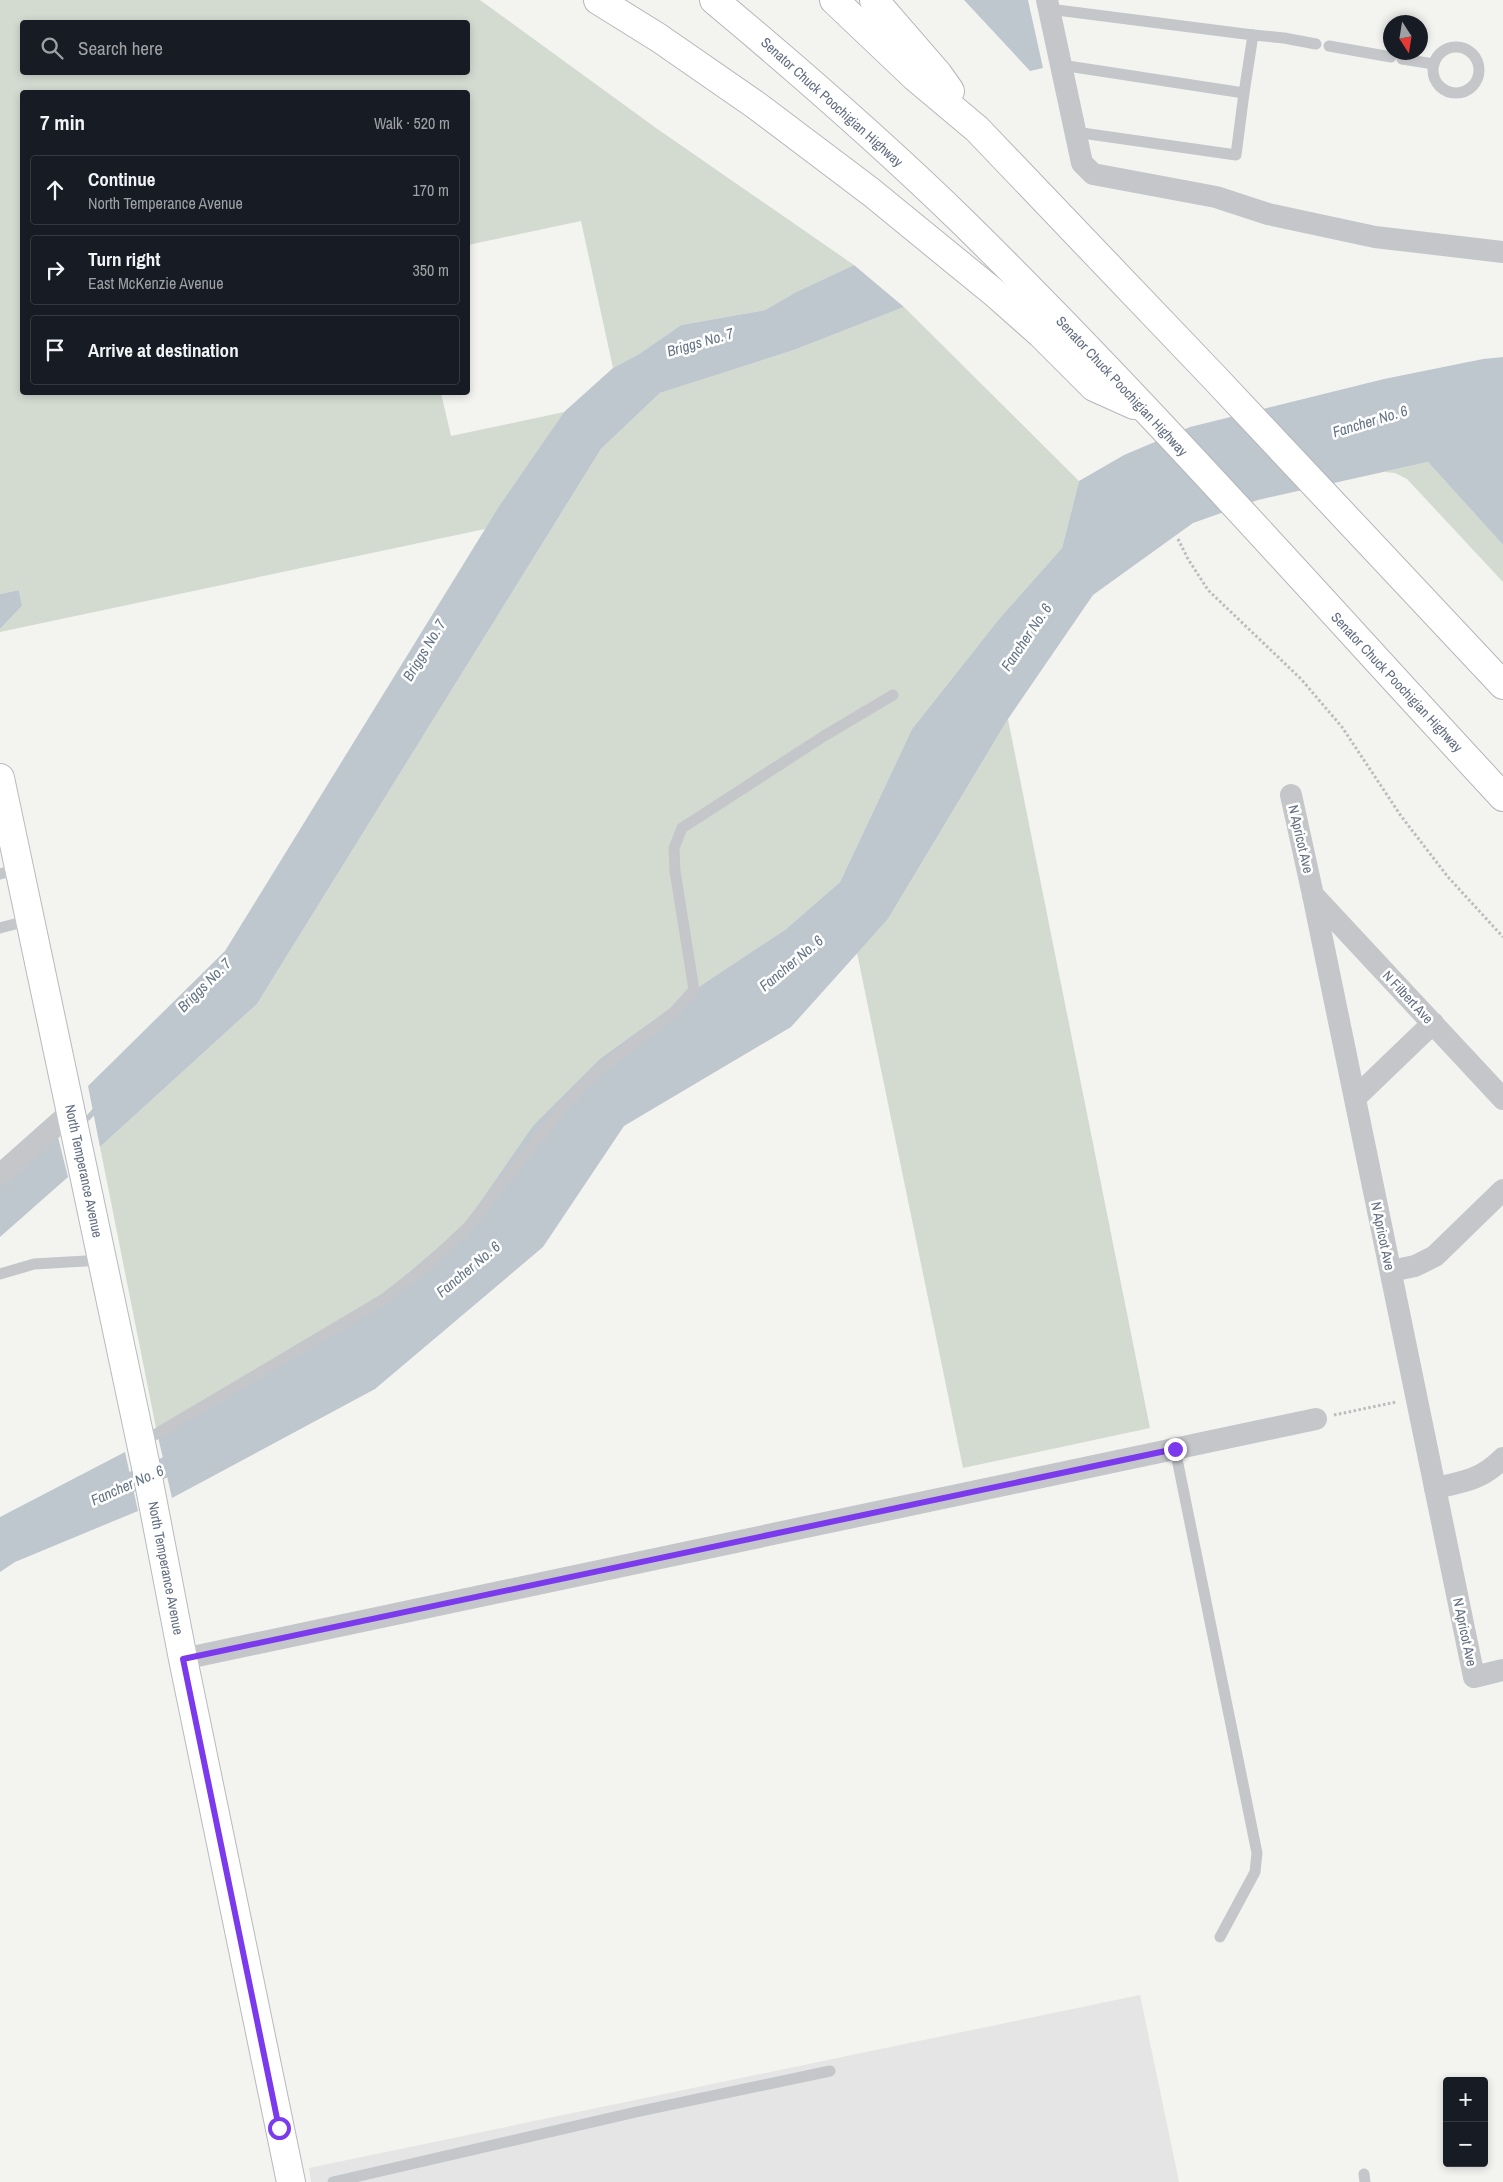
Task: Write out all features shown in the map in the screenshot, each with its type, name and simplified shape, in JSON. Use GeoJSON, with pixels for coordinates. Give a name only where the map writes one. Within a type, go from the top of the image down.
{"type":"FeatureCollection","features":[{"type":"Feature","properties":{"kind":"main road"},"geometry":{"type":"LineString","coordinates":[[598,0],[659,38],[757,106],[871,192],[997,294],[1041,334],[1094,387],[1146,410]]}},
{"type":"Feature","properties":{"kind":"main road","name":"Senator Chuck Poochigian Highway"},"geometry":{"type":"LineString","coordinates":[[714,0],[797,70],[956,215],[1146,410],[1503,797]]}},
{"type":"Feature","properties":{"kind":"main road"},"geometry":{"type":"LineString","coordinates":[[834,0],[916,77],[977,129],[1340,510],[1503,686]]}},
{"type":"Feature","properties":{"kind":"main road"},"geometry":{"type":"LineString","coordinates":[[874,0],[938,74],[977,129]]}},
{"type":"Feature","properties":{"kind":"main road","name":"North Temperance Avenue"},"geometry":{"type":"LineString","coordinates":[[0,778],[10,871],[30,920],[72,1111],[144,1455],[183,1659],[291,2182]]}},
{"type":"Feature","properties":{"kind":"street"},"geometry":{"type":"LineString","coordinates":[[1048,4],[1082,163],[1093,174],[1216,197],[1268,214],[1375,237],[1503,252]]}},
{"type":"Feature","properties":{"kind":"street","name":"N Apricot Ave"},"geometry":{"type":"LineString","coordinates":[[1291,795],[1314,894],[1474,1677],[1503,1670]]}},
{"type":"Feature","properties":{"kind":"street","name":"N Filbert Ave"},"geometry":{"type":"LineString","coordinates":[[1314,894],[1503,1099]]}},
{"type":"Feature","properties":{"kind":"street"},"geometry":{"type":"LineString","coordinates":[[1355,1098],[1433,1023]]}},
{"type":"Feature","properties":{"kind":"street"},"geometry":{"type":"LineString","coordinates":[[0,1174],[72,1111]]}},
{"type":"Feature","properties":{"kind":"street"},"geometry":{"type":"LineString","coordinates":[[1391,1271],[1415,1266],[1435,1256],[1503,1190]]}},
{"type":"Feature","properties":{"kind":"street"},"geometry":{"type":"LineString","coordinates":[[183,1659],[1316,1419]]}},
{"type":"Feature","properties":{"kind":"street"},"geometry":{"type":"LineString","coordinates":[[1435,1488],[1474,1479],[1495,1466],[1503,1458]]}},
{"type":"Feature","properties":{"kind":"lane"},"geometry":{"type":"LineString","coordinates":[[1048,4],[1316,44]]}},
{"type":"Feature","properties":{"kind":"lane"},"geometry":{"type":"LineString","coordinates":[[1074,132],[1236,155],[1252,35]]}},
{"type":"Feature","properties":{"kind":"lane"},"geometry":{"type":"LineString","coordinates":[[1329,46],[1434,64]]}},
{"type":"Feature","properties":{"kind":"lane"},"geometry":{"type":"LineString","coordinates":[[1460,47],[1467,49],[1478,60],[1479,76],[1475,83],[1463,92],[1448,91],[1437,82],[1434,75],[1434,64],[1444,49],[1460,47]]}},
{"type":"Feature","properties":{"kind":"lane"},"geometry":{"type":"LineString","coordinates":[[1061,65],[1244,93]]}},
{"type":"Feature","properties":{"kind":"lane"},"geometry":{"type":"LineString","coordinates":[[144,1455],[384,1299],[430,1263],[468,1227],[565,1105],[599,1070],[674,1012],[694,990],[675,871],[674,848],[682,828],[816,741],[892,695]]}},
{"type":"Feature","properties":{"kind":"lane"},"geometry":{"type":"LineString","coordinates":[[0,928],[30,920]]}},
{"type":"Feature","properties":{"kind":"lane"},"geometry":{"type":"LineString","coordinates":[[0,1274],[34,1264],[103,1260]]}},
{"type":"Feature","properties":{"kind":"lane"},"geometry":{"type":"LineString","coordinates":[[1175,1449],[1256,1853],[1254,1872],[1220,1937]]}},
{"type":"Feature","properties":{"kind":"lane"},"geometry":{"type":"LineString","coordinates":[[333,2182],[636,2112],[830,2071]]}},
{"type":"Feature","properties":{"kind":"path"},"geometry":{"type":"LineString","coordinates":[[1178,539],[1188,559],[1208,590],[1301,679],[1342,727],[1401,816],[1448,878],[1503,937]]}},
{"type":"Feature","properties":{"kind":"path"},"geometry":{"type":"LineString","coordinates":[[1316,1419],[1396,1402]]}},
{"type":"Feature","properties":{"kind":"shaded area"},"geometry":{"type":"Polygon","coordinates":[[[0,0],[480,0],[656,128],[854,265],[796,292],[765,310],[681,325],[639,354],[613,368],[581,221],[470,245],[470,90],[20,90],[20,395],[441,395],[451,436],[564,412],[485,529],[0,632],[0,629],[22,606],[19,590],[0,594],[0,0]]]}},
{"type":"Feature","properties":{"kind":"shaded area"},"geometry":{"type":"Polygon","coordinates":[[[904,307],[1079,481],[1062,548],[999,619],[912,729],[840,882],[786,929],[706,982],[601,1058],[465,1224],[379,1298],[156,1428],[100,1147],[257,1004],[601,449],[660,393],[794,350],[904,307]]]}},
{"type":"Feature","properties":{"kind":"shaded area"},"geometry":{"type":"Polygon","coordinates":[[[1428,462],[1503,545],[1503,582],[1407,479],[1395,473],[1384,472],[1428,462]]]}},
{"type":"Feature","properties":{"kind":"shaded area"},"geometry":{"type":"Polygon","coordinates":[[[1008,719],[1150,1428],[963,1468],[857,953],[888,919],[1008,719]]]}},
{"type":"Feature","properties":{"kind":"shaded area"},"geometry":{"type":"Polygon","coordinates":[[[1140,1995],[1179,2182],[311,2182],[309,2168],[1140,1995]]]}},
{"type":"Feature","properties":{"kind":"water"},"geometry":{"type":"Polygon","coordinates":[[[964,0],[1028,0],[1043,68],[1030,71],[964,0]]]}},
{"type":"Feature","properties":{"kind":"water"},"geometry":{"type":"Polygon","coordinates":[[[854,265],[904,307],[794,350],[660,393],[601,449],[257,1004],[100,1147],[88,1086],[225,951],[498,508],[564,412],[613,368],[639,354],[681,325],[765,310],[796,292],[854,265]]]}},
{"type":"Feature","properties":{"kind":"water"},"geometry":{"type":"Polygon","coordinates":[[[1503,357],[1503,545],[1428,462],[1258,500],[1193,523],[1093,595],[1008,719],[888,919],[791,1027],[624,1126],[543,1247],[375,1389],[172,1498],[156,1428],[379,1298],[465,1224],[533,1126],[601,1058],[706,982],[786,929],[840,882],[912,729],[999,619],[1062,548],[1079,481],[1124,455],[1190,427],[1384,379],[1483,359],[1503,357]]]}},
{"type":"Feature","properties":{"kind":"water"},"geometry":{"type":"Polygon","coordinates":[[[19,590],[22,606],[0,629],[0,594],[19,590]]]}},
{"type":"Feature","properties":{"kind":"water"},"geometry":{"type":"Polygon","coordinates":[[[54,1121],[68,1177],[0,1237],[0,1170],[54,1121]]]}},
{"type":"Feature","properties":{"kind":"water"},"geometry":{"type":"Polygon","coordinates":[[[125,1452],[138,1511],[15,1562],[0,1572],[0,1517],[125,1452]]]}},
{"type":"Feature","properties":{"kind":"waterway","name":"Briggs No. 7"},"geometry":{"type":"LineString","coordinates":[[88,1118],[98,1107]]}},
{"type":"Feature","properties":{"kind":"waterway","name":"Fancher No. 6"},"geometry":{"type":"LineString","coordinates":[[106,1493],[166,1467],[188,1454]]}},
{"type":"Feature","properties":{"kind":"route"},"geometry":{"type":"LineString","coordinates":[[279,2128],[183,1659],[1175,1449]]}}]}
